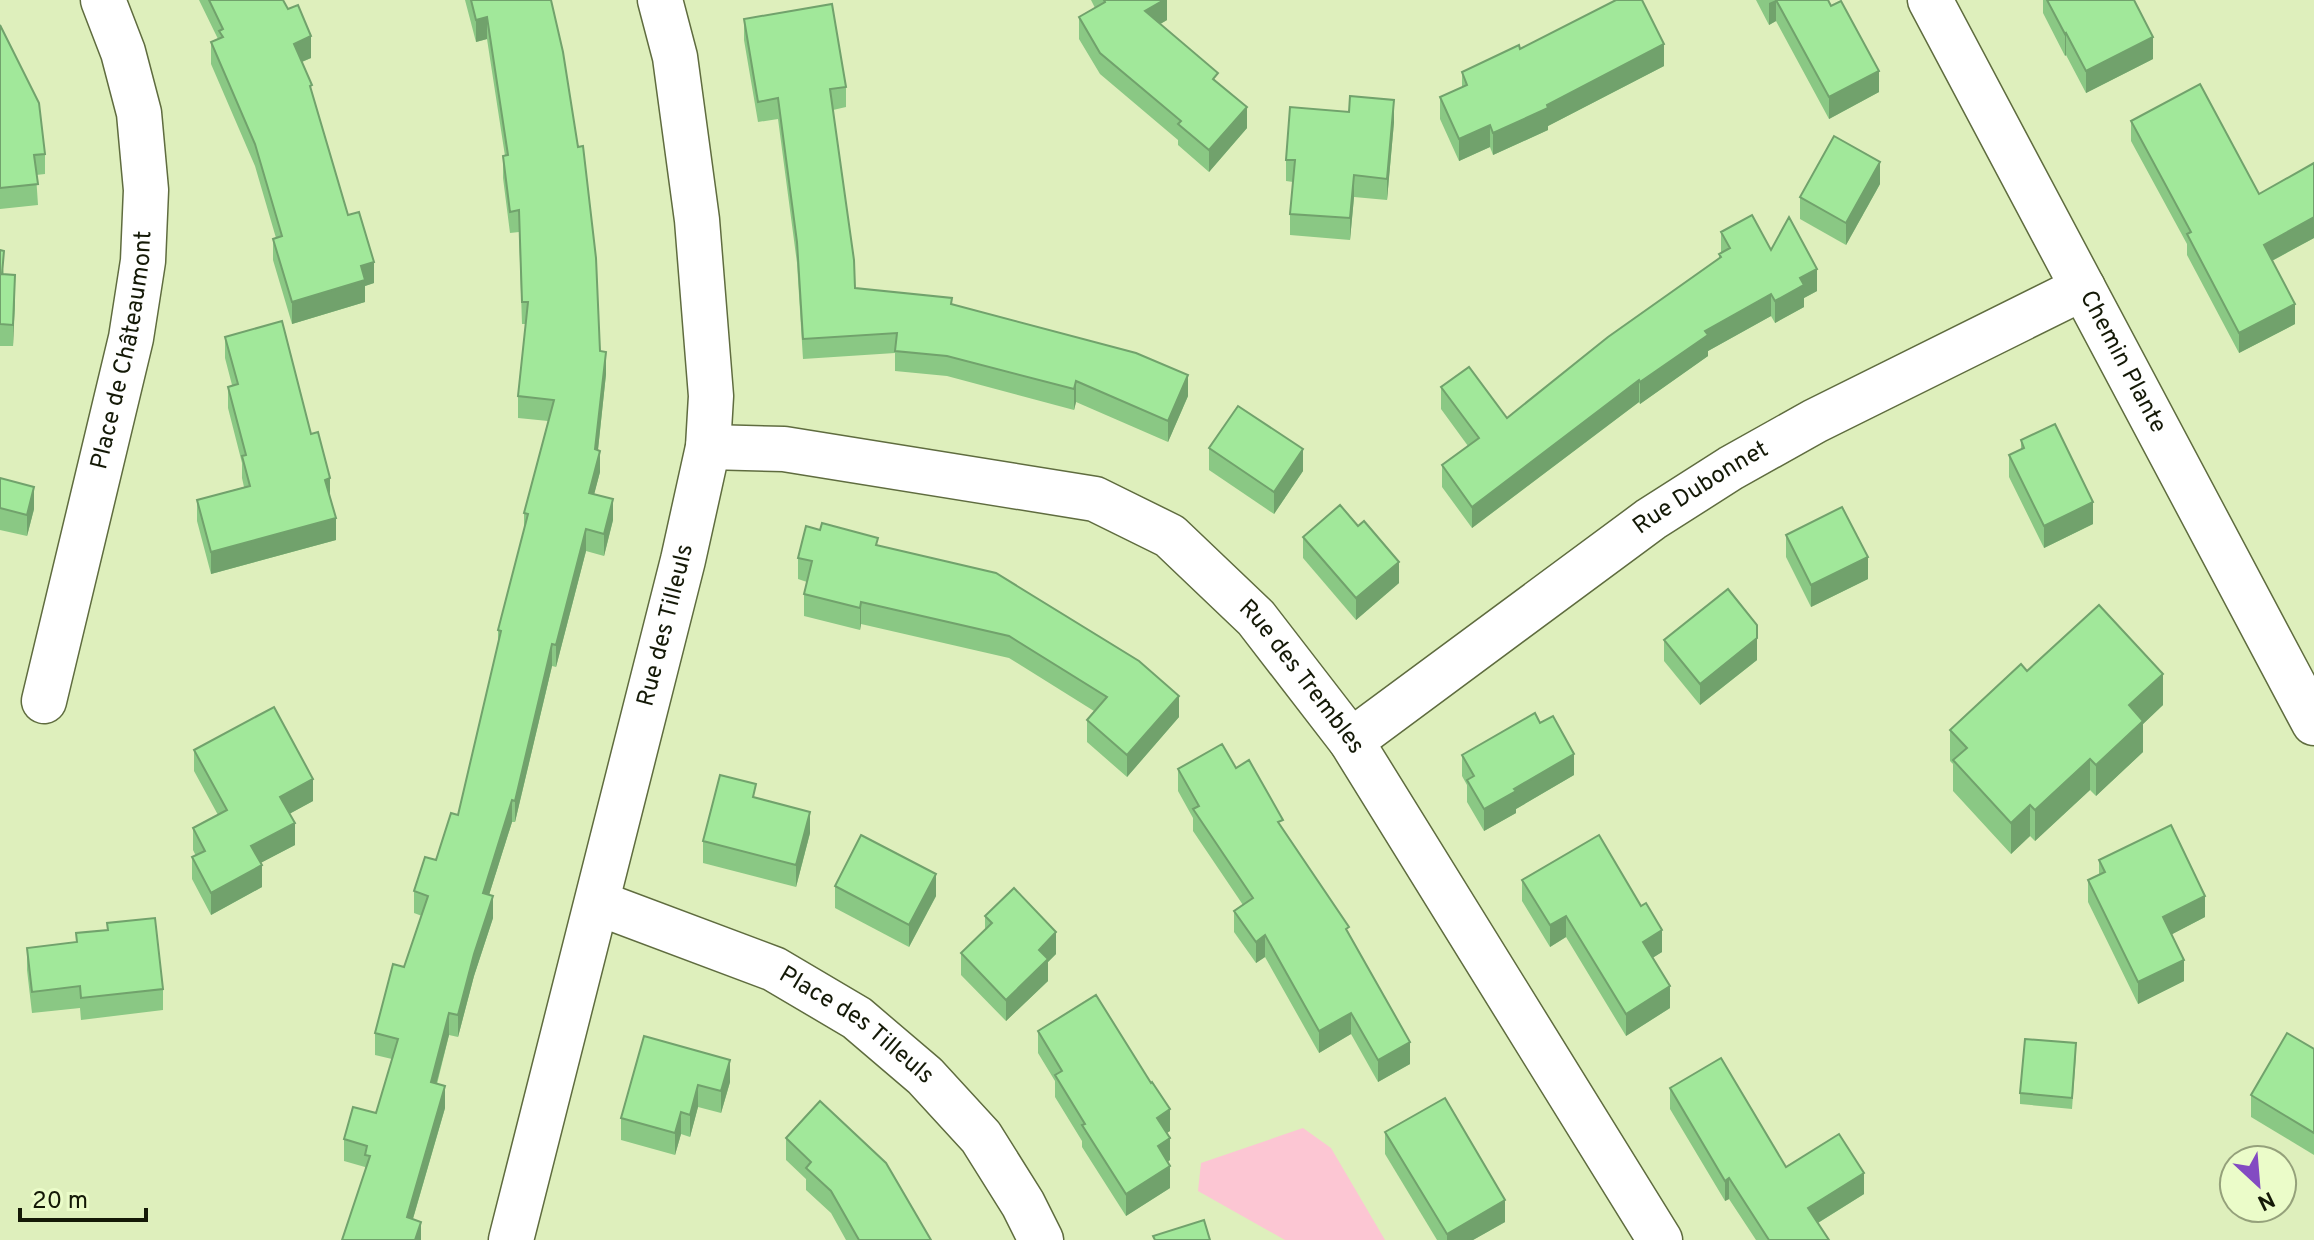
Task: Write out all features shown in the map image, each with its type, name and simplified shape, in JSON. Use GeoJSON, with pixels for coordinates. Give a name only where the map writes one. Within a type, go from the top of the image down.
{"type":"FeatureCollection","features":[{"type":"Feature","properties":{"kind":"street","name":"Place de Châteaumont"},"geometry":{"type":"LineString","coordinates":[[44,701],[131,338],[143,261],[146,190],[139,113],[123,52],[103,0]]}},
{"type":"Feature","properties":{"kind":"street","name":"Rue des Tilleuls"},"geometry":{"type":"LineString","coordinates":[[511,1240],[598,903],[696,508],[708,447],[711,396],[697,220],[675,57],[660,0]]}},
{"type":"Feature","properties":{"kind":"street","name":"Chemin Plante"},"geometry":{"type":"LineString","coordinates":[[1930,0],[2314,723]]}},
{"type":"Feature","properties":{"kind":"street","name":"Rue Dubonnet"},"geometry":{"type":"LineString","coordinates":[[1351,741],[1651,519],[1731,468],[1815,421],[2083,288]]}},
{"type":"Feature","properties":{"kind":"street","name":"Rue des Trembles"},"geometry":{"type":"LineString","coordinates":[[708,447],[784,449],[1095,499],[1170,536],[1256,618],[1351,741],[1660,1240]]}},
{"type":"Feature","properties":{"kind":"street","name":"Place des Tilleuls"},"geometry":{"type":"LineString","coordinates":[[598,903],[774,969],[857,1018],[925,1076],[981,1137],[1023,1204],[1041,1240]]}},
{"type":"Feature","properties":{"kind":"shaded area"},"geometry":{"type":"Polygon","coordinates":[[[1303,1128],[1331,1148],[1385,1240],[1285,1240],[1198,1191],[1201,1163],[1303,1128]]]}},
{"type":"Feature","properties":{"kind":"building"},"geometry":{"type":"Polygon","coordinates":[[[209,0],[283,0],[288,9],[298,5],[311,36],[294,44],[312,85],[348,215],[359,212],[374,262],[361,266],[365,280],[292,302],[273,239],[282,236],[255,144],[211,42],[223,37],[219,31],[223,29],[209,0]]]}},
{"type":"Feature","properties":{"kind":"building"},"geometry":{"type":"Polygon","coordinates":[[[471,0],[551,0],[563,52],[578,147],[583,146],[596,258],[600,351],[606,352],[595,449],[600,451],[589,493],[613,499],[604,534],[586,529],[556,645],[552,644],[515,801],[512,800],[483,893],[493,896],[458,1015],[449,1013],[431,1082],[445,1086],[407,1217],[421,1222],[415,1240],[342,1240],[370,1156],[365,1155],[367,1146],[344,1139],[353,1107],[376,1113],[398,1039],[375,1033],[393,964],[404,967],[428,896],[414,891],[425,857],[436,860],[451,813],[458,815],[501,631],[498,630],[528,514],[524,513],[554,400],[518,396],[528,302],[522,302],[519,210],[510,212],[503,156],[508,155],[487,17],[476,20],[471,0]]]}},
{"type":"Feature","properties":{"kind":"building"},"geometry":{"type":"Polygon","coordinates":[[[1104,0],[1164,0],[1145,11],[1218,73],[1213,79],[1247,107],[1209,150],[1178,124],[1181,121],[1100,53],[1079,17],[1104,0]]]}},
{"type":"Feature","properties":{"kind":"building"},"geometry":{"type":"Polygon","coordinates":[[[1616,0],[1642,0],[1664,44],[1547,105],[1548,108],[1493,133],[1490,125],[1459,139],[1440,97],[1467,85],[1462,72],[1519,45],[1520,49],[1616,0]]]}},
{"type":"Feature","properties":{"kind":"building"},"geometry":{"type":"Polygon","coordinates":[[[1776,0],[1828,0],[1831,6],[1841,1],[1879,71],[1829,97],[1776,0]]]}},
{"type":"Feature","properties":{"kind":"building"},"geometry":{"type":"Polygon","coordinates":[[[2047,0],[2134,0],[2153,37],[2086,71],[2047,0]]]}},
{"type":"Feature","properties":{"kind":"building"},"geometry":{"type":"Polygon","coordinates":[[[832,4],[846,87],[830,89],[854,260],[855,288],[952,298],[951,304],[1136,353],[1188,375],[1168,421],[1076,381],[1074,389],[947,356],[895,351],[897,333],[803,339],[797,242],[778,98],[758,102],[744,19],[832,4]]]}},
{"type":"Feature","properties":{"kind":"building"},"geometry":{"type":"Polygon","coordinates":[[[0,25],[39,103],[45,154],[34,155],[38,184],[0,188],[0,25]]]}},
{"type":"Feature","properties":{"kind":"building"},"geometry":{"type":"Polygon","coordinates":[[[2200,84],[2259,194],[2314,163],[2314,217],[2264,245],[2295,304],[2239,333],[2187,234],[2191,232],[2131,121],[2200,84]]]}},
{"type":"Feature","properties":{"kind":"building"},"geometry":{"type":"Polygon","coordinates":[[[1350,96],[1394,100],[1387,179],[1354,175],[1350,218],[1290,214],[1295,160],[1286,160],[1290,107],[1349,112],[1350,96]]]}},
{"type":"Feature","properties":{"kind":"building"},"geometry":{"type":"Polygon","coordinates":[[[1834,136],[1880,162],[1846,223],[1800,197],[1834,136]]]}},
{"type":"Feature","properties":{"kind":"building"},"geometry":{"type":"Polygon","coordinates":[[[1752,215],[1771,250],[1789,217],[1817,269],[1800,278],[1804,285],[1775,301],[1771,294],[1705,331],[1708,335],[1639,380],[1472,507],[1442,465],[1479,438],[1441,387],[1469,367],[1507,418],[1608,337],[1721,257],[1719,254],[1730,248],[1721,232],[1752,215]]]}},
{"type":"Feature","properties":{"kind":"building"},"geometry":{"type":"Polygon","coordinates":[[[0,250],[4,251],[2,274],[15,275],[13,325],[0,324],[0,250]]]}},
{"type":"Feature","properties":{"kind":"building"},"geometry":{"type":"Polygon","coordinates":[[[282,321],[311,434],[318,432],[330,478],[325,480],[336,518],[211,552],[197,500],[250,486],[242,456],[246,455],[228,387],[238,384],[225,337],[282,321]]]}},
{"type":"Feature","properties":{"kind":"building"},"geometry":{"type":"Polygon","coordinates":[[[1238,406],[1303,449],[1274,492],[1209,448],[1238,406]]]}},
{"type":"Feature","properties":{"kind":"building"},"geometry":{"type":"Polygon","coordinates":[[[2055,424],[2093,502],[2044,526],[2009,455],[2024,448],[2021,440],[2055,424]]]}},
{"type":"Feature","properties":{"kind":"building"},"geometry":{"type":"Polygon","coordinates":[[[0,478],[34,487],[27,515],[0,508],[0,478]]]}},
{"type":"Feature","properties":{"kind":"building"},"geometry":{"type":"Polygon","coordinates":[[[1340,505],[1358,526],[1364,521],[1399,562],[1356,598],[1303,537],[1340,505]]]}},
{"type":"Feature","properties":{"kind":"building"},"geometry":{"type":"Polygon","coordinates":[[[1842,507],[1868,557],[1811,585],[1786,535],[1842,507]]]}},
{"type":"Feature","properties":{"kind":"building"},"geometry":{"type":"Polygon","coordinates":[[[822,523],[878,538],[876,545],[996,573],[1139,661],[1179,696],[1127,755],[1087,720],[1107,697],[1009,636],[861,602],[860,608],[804,594],[812,561],[798,558],[806,526],[820,530],[822,523]]]}},
{"type":"Feature","properties":{"kind":"building"},"geometry":{"type":"Polygon","coordinates":[[[1728,589],[1757,625],[1757,638],[1700,684],[1664,640],[1728,589]]]}},
{"type":"Feature","properties":{"kind":"building"},"geometry":{"type":"Polygon","coordinates":[[[2099,605],[2163,674],[2129,705],[2143,721],[2096,765],[2090,759],[2035,810],[2030,805],[2011,823],[1953,760],[1967,748],[1950,730],[2021,664],[2027,671],[2099,605]]]}},
{"type":"Feature","properties":{"kind":"building"},"geometry":{"type":"Polygon","coordinates":[[[274,707],[313,779],[280,797],[295,823],[251,846],[262,865],[211,893],[192,857],[205,851],[193,828],[227,810],[194,750],[274,707]]]}},
{"type":"Feature","properties":{"kind":"building"},"geometry":{"type":"Polygon","coordinates":[[[1535,713],[1540,723],[1553,716],[1574,754],[1484,809],[1467,780],[1474,776],[1462,755],[1535,713]]]}},
{"type":"Feature","properties":{"kind":"building"},"geometry":{"type":"Polygon","coordinates":[[[1222,744],[1236,768],[1249,760],[1283,820],[1278,822],[1349,927],[1346,929],[1410,1042],[1378,1060],[1351,1013],[1319,1031],[1265,935],[1256,942],[1234,911],[1253,898],[1193,809],[1199,806],[1178,769],[1222,744]]]}},
{"type":"Feature","properties":{"kind":"building"},"geometry":{"type":"Polygon","coordinates":[[[720,775],[756,784],[753,797],[810,812],[796,865],[703,841],[720,775]]]}},
{"type":"Feature","properties":{"kind":"building"},"geometry":{"type":"Polygon","coordinates":[[[2171,825],[2205,896],[2163,917],[2184,960],[2138,982],[2088,880],[2105,872],[2099,860],[2171,825]]]}},
{"type":"Feature","properties":{"kind":"building"},"geometry":{"type":"Polygon","coordinates":[[[861,835],[936,874],[909,925],[835,886],[861,835]]]}},
{"type":"Feature","properties":{"kind":"building"},"geometry":{"type":"Polygon","coordinates":[[[1599,835],[1641,906],[1646,903],[1662,930],[1643,942],[1670,986],[1626,1014],[1566,916],[1550,925],[1522,880],[1599,835]]]}},
{"type":"Feature","properties":{"kind":"building"},"geometry":{"type":"Polygon","coordinates":[[[1014,888],[1056,932],[1039,950],[1048,959],[1006,1000],[961,953],[992,923],[985,916],[1014,888]]]}},
{"type":"Feature","properties":{"kind":"building"},"geometry":{"type":"Polygon","coordinates":[[[155,918],[163,989],[81,998],[80,986],[32,992],[27,948],[77,942],[76,933],[108,930],[107,923],[155,918]]]}},
{"type":"Feature","properties":{"kind":"building"},"geometry":{"type":"Polygon","coordinates":[[[1096,995],[1170,1109],[1157,1118],[1170,1138],[1158,1146],[1170,1166],[1126,1194],[1082,1125],[1085,1124],[1055,1075],[1062,1071],[1038,1031],[1096,995]]]}},
{"type":"Feature","properties":{"kind":"building"},"geometry":{"type":"Polygon","coordinates":[[[2287,1033],[2314,1049],[2314,1133],[2251,1095],[2287,1033]]]}},
{"type":"Feature","properties":{"kind":"building"},"geometry":{"type":"Polygon","coordinates":[[[644,1036],[730,1060],[721,1091],[698,1085],[690,1115],[681,1112],[675,1133],[621,1118],[644,1036]]]}},
{"type":"Feature","properties":{"kind":"building"},"geometry":{"type":"Polygon","coordinates":[[[2025,1039],[2076,1043],[2072,1098],[2020,1093],[2025,1039]]]}},
{"type":"Feature","properties":{"kind":"building"},"geometry":{"type":"Polygon","coordinates":[[[1721,1058],[1786,1167],[1839,1134],[1864,1173],[1808,1208],[1829,1240],[1769,1240],[1729,1178],[1725,1181],[1670,1088],[1721,1058]]]}},
{"type":"Feature","properties":{"kind":"building"},"geometry":{"type":"Polygon","coordinates":[[[1445,1098],[1505,1200],[1447,1234],[1385,1132],[1445,1098]]]}},
{"type":"Feature","properties":{"kind":"building"},"geometry":{"type":"Polygon","coordinates":[[[820,1101],[886,1163],[931,1240],[859,1240],[831,1191],[806,1168],[811,1162],[786,1138],[820,1101]]]}},
{"type":"Feature","properties":{"kind":"building"},"geometry":{"type":"Polygon","coordinates":[[[1204,1220],[1210,1240],[1155,1240],[1153,1236],[1204,1220]]]}}]}
